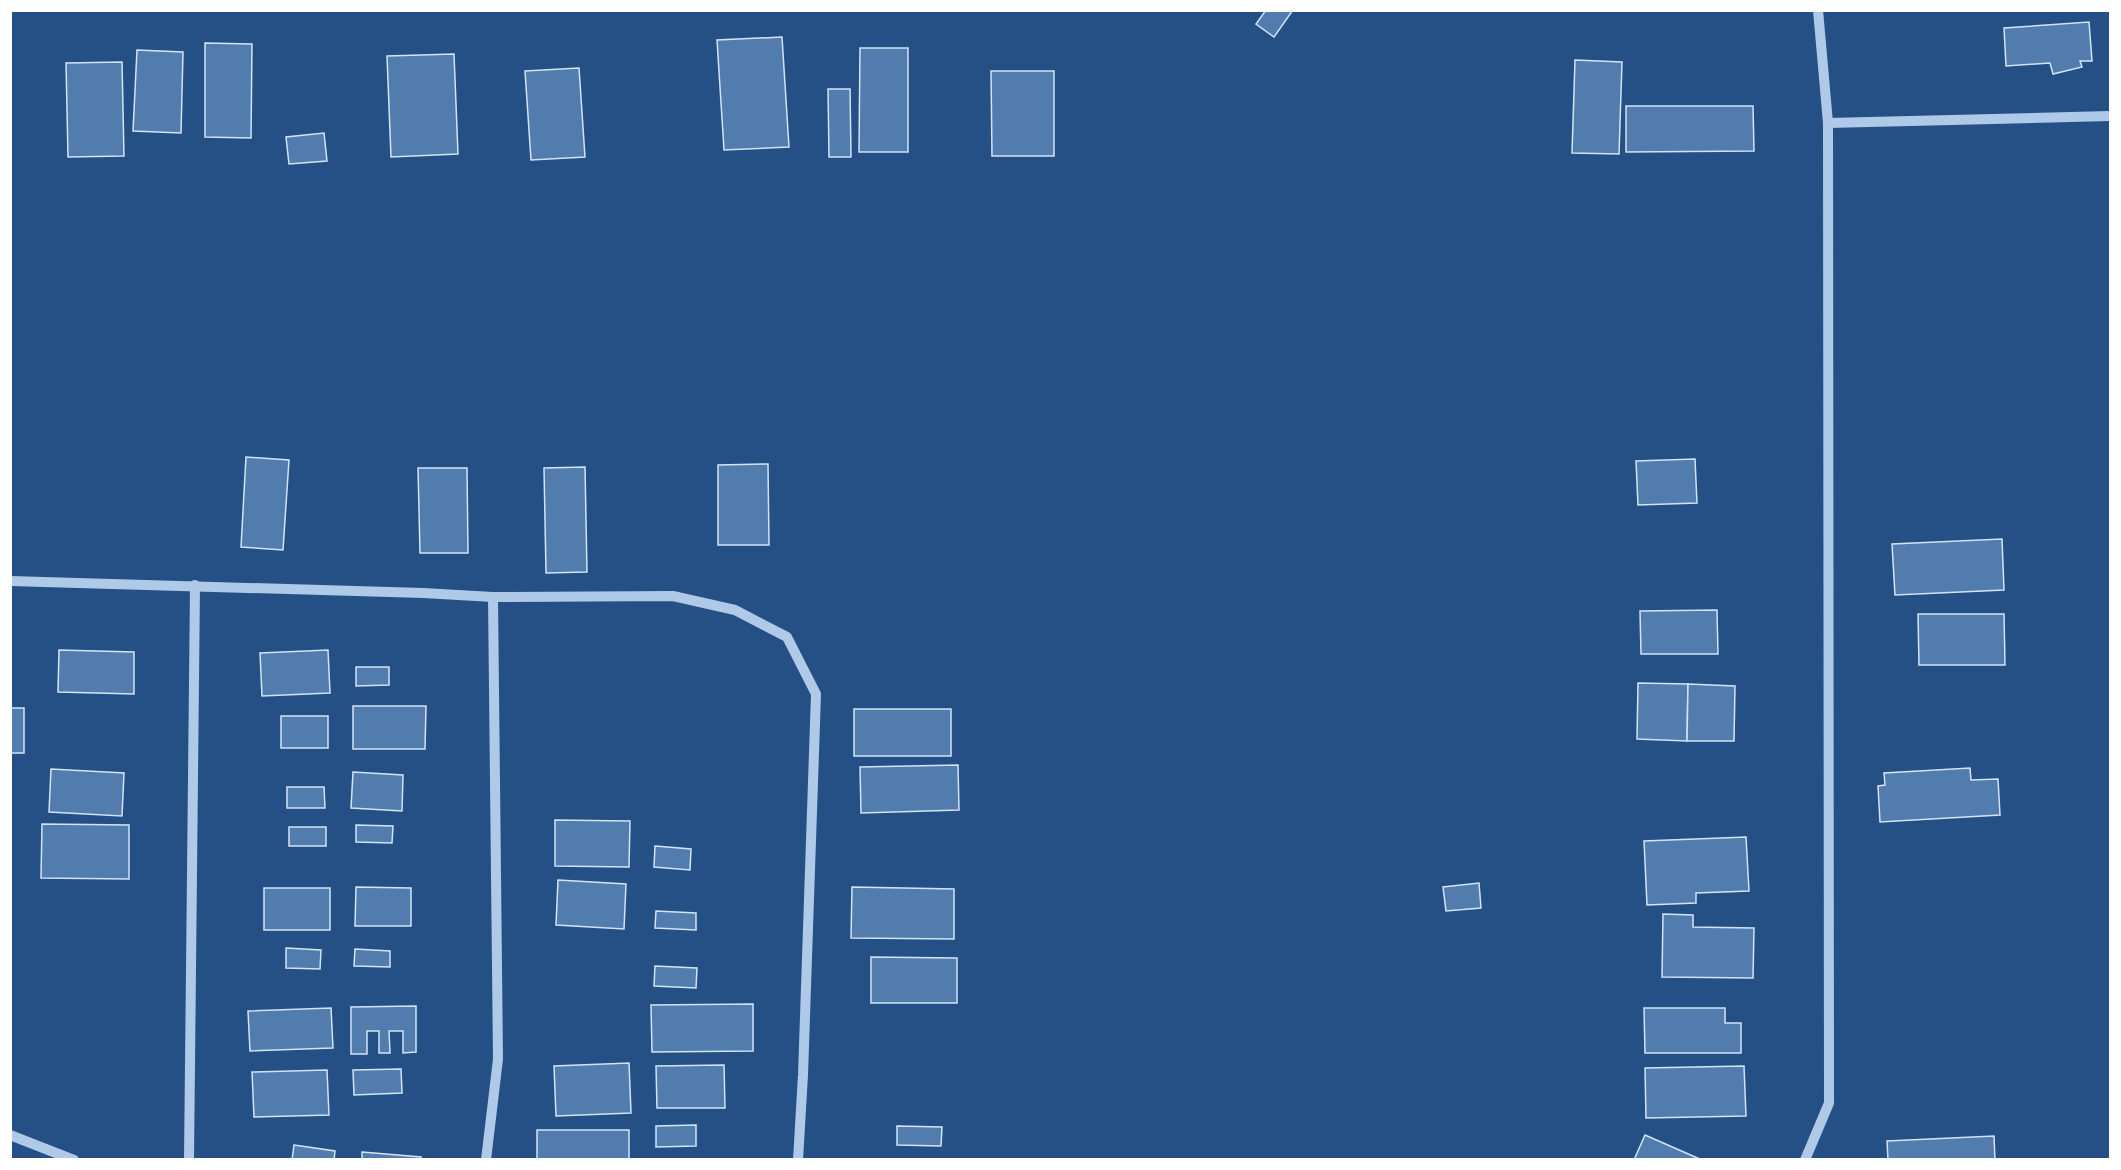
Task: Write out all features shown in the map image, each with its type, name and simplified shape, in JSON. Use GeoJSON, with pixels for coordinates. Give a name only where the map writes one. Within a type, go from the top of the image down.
{"type":"FeatureCollection","features":[{"type":"Feature","properties":{"kind":"street"},"geometry":{"type":"LineString","coordinates":[[1805,1160],[1829,1102],[1828,123],[1818,10]]}},
{"type":"Feature","properties":{"kind":"street"},"geometry":{"type":"LineString","coordinates":[[1828,123],[2110,116]]}},
{"type":"Feature","properties":{"kind":"street"},"geometry":{"type":"LineString","coordinates":[[10,581],[195,585],[493,597],[673,596],[735,610],[787,637],[816,694],[798,1160]]}},
{"type":"Feature","properties":{"kind":"street"},"geometry":{"type":"LineString","coordinates":[[189,1160],[195,585]]}},
{"type":"Feature","properties":{"kind":"street"},"geometry":{"type":"LineString","coordinates":[[486,1160],[498,1059],[493,597]]}},
{"type":"Feature","properties":{"kind":"street"},"geometry":{"type":"LineString","coordinates":[[10,1135],[74,1160]]}},
{"type":"Feature","properties":{"kind":"building"},"geometry":{"type":"Polygon","coordinates":[[[1266,10],[1293,10],[1274,37],[1256,24],[1266,10]]]}},
{"type":"Feature","properties":{"kind":"building"},"geometry":{"type":"Polygon","coordinates":[[[2089,22],[2092,61],[2080,61],[2082,67],[2053,74],[2050,63],[2006,66],[2004,28],[2089,22]]]}},
{"type":"Feature","properties":{"kind":"building"},"geometry":{"type":"Polygon","coordinates":[[[782,37],[789,147],[724,150],[717,40],[782,37]]]}},
{"type":"Feature","properties":{"kind":"building"},"geometry":{"type":"Polygon","coordinates":[[[205,43],[252,44],[251,138],[205,137],[205,43]]]}},
{"type":"Feature","properties":{"kind":"building"},"geometry":{"type":"Polygon","coordinates":[[[860,48],[908,48],[908,152],[859,152],[860,48]]]}},
{"type":"Feature","properties":{"kind":"building"},"geometry":{"type":"Polygon","coordinates":[[[137,50],[183,52],[181,133],[133,131],[137,50]]]}},
{"type":"Feature","properties":{"kind":"building"},"geometry":{"type":"Polygon","coordinates":[[[454,54],[458,154],[391,157],[387,56],[454,54]]]}},
{"type":"Feature","properties":{"kind":"building"},"geometry":{"type":"Polygon","coordinates":[[[1575,60],[1622,62],[1619,154],[1572,153],[1575,60]]]}},
{"type":"Feature","properties":{"kind":"building"},"geometry":{"type":"Polygon","coordinates":[[[122,62],[124,156],[68,157],[66,63],[122,62]]]}},
{"type":"Feature","properties":{"kind":"building"},"geometry":{"type":"Polygon","coordinates":[[[579,68],[585,157],[531,160],[525,71],[579,68]]]}},
{"type":"Feature","properties":{"kind":"building"},"geometry":{"type":"Polygon","coordinates":[[[991,71],[1054,71],[1054,156],[992,156],[991,71]]]}},
{"type":"Feature","properties":{"kind":"building"},"geometry":{"type":"Polygon","coordinates":[[[828,89],[850,89],[851,157],[829,157],[828,89]]]}},
{"type":"Feature","properties":{"kind":"building"},"geometry":{"type":"Polygon","coordinates":[[[1626,106],[1753,106],[1754,151],[1626,152],[1626,106]]]}},
{"type":"Feature","properties":{"kind":"building"},"geometry":{"type":"Polygon","coordinates":[[[324,133],[327,161],[289,164],[286,137],[324,133]]]}},
{"type":"Feature","properties":{"kind":"building"},"geometry":{"type":"Polygon","coordinates":[[[246,457],[289,460],[283,550],[241,547],[246,457]]]}},
{"type":"Feature","properties":{"kind":"building"},"geometry":{"type":"Polygon","coordinates":[[[1695,459],[1697,503],[1638,505],[1636,461],[1695,459]]]}},
{"type":"Feature","properties":{"kind":"building"},"geometry":{"type":"Polygon","coordinates":[[[768,464],[769,545],[718,545],[718,465],[768,464]]]}},
{"type":"Feature","properties":{"kind":"building"},"geometry":{"type":"Polygon","coordinates":[[[585,467],[587,572],[546,573],[544,468],[585,467]]]}},
{"type":"Feature","properties":{"kind":"building"},"geometry":{"type":"Polygon","coordinates":[[[418,468],[467,468],[468,553],[420,553],[418,468]]]}},
{"type":"Feature","properties":{"kind":"building"},"geometry":{"type":"Polygon","coordinates":[[[2002,539],[2004,590],[1895,595],[1892,544],[2002,539]]]}},
{"type":"Feature","properties":{"kind":"building"},"geometry":{"type":"Polygon","coordinates":[[[1717,610],[1718,654],[1641,654],[1640,611],[1717,610]]]}},
{"type":"Feature","properties":{"kind":"building"},"geometry":{"type":"Polygon","coordinates":[[[1918,614],[2004,614],[2005,665],[1919,665],[1918,614]]]}},
{"type":"Feature","properties":{"kind":"building"},"geometry":{"type":"Polygon","coordinates":[[[59,650],[134,652],[134,694],[58,692],[59,650]]]}},
{"type":"Feature","properties":{"kind":"building"},"geometry":{"type":"Polygon","coordinates":[[[328,650],[330,693],[262,696],[260,653],[328,650]]]}},
{"type":"Feature","properties":{"kind":"building"},"geometry":{"type":"Polygon","coordinates":[[[356,667],[389,667],[389,685],[356,686],[356,667]]]}},
{"type":"Feature","properties":{"kind":"building"},"geometry":{"type":"Polygon","coordinates":[[[1638,683],[1688,684],[1687,741],[1637,739],[1638,683]]]}},
{"type":"Feature","properties":{"kind":"building"},"geometry":{"type":"Polygon","coordinates":[[[1688,684],[1735,686],[1734,741],[1687,741],[1688,684]]]}},
{"type":"Feature","properties":{"kind":"building"},"geometry":{"type":"Polygon","coordinates":[[[353,706],[426,706],[425,749],[353,749],[353,706]]]}},
{"type":"Feature","properties":{"kind":"building"},"geometry":{"type":"Polygon","coordinates":[[[10,708],[24,708],[24,753],[10,753],[10,708]]]}},
{"type":"Feature","properties":{"kind":"building"},"geometry":{"type":"Polygon","coordinates":[[[854,709],[951,709],[951,756],[854,756],[854,709]]]}},
{"type":"Feature","properties":{"kind":"building"},"geometry":{"type":"Polygon","coordinates":[[[281,716],[328,716],[328,748],[281,748],[281,716]]]}},
{"type":"Feature","properties":{"kind":"building"},"geometry":{"type":"Polygon","coordinates":[[[958,765],[959,810],[861,813],[860,767],[958,765]]]}},
{"type":"Feature","properties":{"kind":"building"},"geometry":{"type":"Polygon","coordinates":[[[1970,768],[1971,780],[1998,779],[2000,815],[1880,822],[1878,786],[1885,785],[1884,773],[1970,768]]]}},
{"type":"Feature","properties":{"kind":"building"},"geometry":{"type":"Polygon","coordinates":[[[51,769],[124,773],[122,816],[49,812],[51,769]]]}},
{"type":"Feature","properties":{"kind":"building"},"geometry":{"type":"Polygon","coordinates":[[[353,772],[403,775],[402,811],[351,808],[353,772]]]}},
{"type":"Feature","properties":{"kind":"building"},"geometry":{"type":"Polygon","coordinates":[[[287,787],[324,787],[325,808],[287,808],[287,787]]]}},
{"type":"Feature","properties":{"kind":"building"},"geometry":{"type":"Polygon","coordinates":[[[555,820],[630,821],[629,867],[555,866],[555,820]]]}},
{"type":"Feature","properties":{"kind":"building"},"geometry":{"type":"Polygon","coordinates":[[[42,824],[129,825],[129,879],[41,878],[42,824]]]}},
{"type":"Feature","properties":{"kind":"building"},"geometry":{"type":"Polygon","coordinates":[[[356,825],[393,826],[392,843],[356,842],[356,825]]]}},
{"type":"Feature","properties":{"kind":"building"},"geometry":{"type":"Polygon","coordinates":[[[289,827],[326,827],[326,846],[289,846],[289,827]]]}},
{"type":"Feature","properties":{"kind":"building"},"geometry":{"type":"Polygon","coordinates":[[[1746,837],[1749,891],[1696,893],[1696,903],[1647,905],[1644,841],[1746,837]]]}},
{"type":"Feature","properties":{"kind":"building"},"geometry":{"type":"Polygon","coordinates":[[[655,846],[691,849],[690,870],[654,867],[655,846]]]}},
{"type":"Feature","properties":{"kind":"building"},"geometry":{"type":"Polygon","coordinates":[[[558,880],[626,884],[624,929],[556,925],[558,880]]]}},
{"type":"Feature","properties":{"kind":"building"},"geometry":{"type":"Polygon","coordinates":[[[1479,883],[1481,908],[1446,911],[1443,887],[1479,883]]]}},
{"type":"Feature","properties":{"kind":"building"},"geometry":{"type":"Polygon","coordinates":[[[356,887],[411,888],[411,926],[355,926],[356,887]]]}},
{"type":"Feature","properties":{"kind":"building"},"geometry":{"type":"Polygon","coordinates":[[[852,887],[954,889],[954,939],[851,938],[852,887]]]}},
{"type":"Feature","properties":{"kind":"building"},"geometry":{"type":"Polygon","coordinates":[[[264,888],[330,888],[330,930],[264,930],[264,888]]]}},
{"type":"Feature","properties":{"kind":"building"},"geometry":{"type":"Polygon","coordinates":[[[656,911],[696,913],[696,930],[655,928],[656,911]]]}},
{"type":"Feature","properties":{"kind":"building"},"geometry":{"type":"Polygon","coordinates":[[[1663,914],[1693,915],[1693,927],[1754,928],[1753,978],[1662,977],[1663,914]]]}},
{"type":"Feature","properties":{"kind":"building"},"geometry":{"type":"Polygon","coordinates":[[[286,948],[321,950],[320,969],[286,968],[286,948]]]}},
{"type":"Feature","properties":{"kind":"building"},"geometry":{"type":"Polygon","coordinates":[[[355,949],[390,951],[390,967],[354,966],[355,949]]]}},
{"type":"Feature","properties":{"kind":"building"},"geometry":{"type":"Polygon","coordinates":[[[871,957],[957,958],[957,1003],[871,1003],[871,957]]]}},
{"type":"Feature","properties":{"kind":"building"},"geometry":{"type":"Polygon","coordinates":[[[655,966],[697,968],[696,988],[654,986],[655,966]]]}},
{"type":"Feature","properties":{"kind":"building"},"geometry":{"type":"Polygon","coordinates":[[[753,1004],[753,1051],[652,1052],[651,1005],[753,1004]]]}},
{"type":"Feature","properties":{"kind":"building"},"geometry":{"type":"Polygon","coordinates":[[[416,1006],[416,1052],[403,1053],[403,1031],[389,1031],[390,1053],[379,1053],[379,1031],[367,1031],[367,1054],[351,1054],[351,1007],[416,1006]]]}},
{"type":"Feature","properties":{"kind":"building"},"geometry":{"type":"Polygon","coordinates":[[[331,1008],[333,1048],[250,1051],[248,1011],[331,1008]]]}},
{"type":"Feature","properties":{"kind":"building"},"geometry":{"type":"Polygon","coordinates":[[[1644,1008],[1725,1008],[1725,1023],[1741,1023],[1741,1053],[1645,1053],[1644,1008]]]}},
{"type":"Feature","properties":{"kind":"building"},"geometry":{"type":"Polygon","coordinates":[[[629,1063],[631,1113],[556,1116],[554,1066],[629,1063]]]}},
{"type":"Feature","properties":{"kind":"building"},"geometry":{"type":"Polygon","coordinates":[[[724,1065],[725,1108],[657,1108],[656,1066],[724,1065]]]}},
{"type":"Feature","properties":{"kind":"building"},"geometry":{"type":"Polygon","coordinates":[[[1744,1066],[1746,1116],[1646,1118],[1645,1068],[1744,1066]]]}},
{"type":"Feature","properties":{"kind":"building"},"geometry":{"type":"Polygon","coordinates":[[[401,1069],[402,1093],[354,1095],[353,1070],[401,1069]]]}},
{"type":"Feature","properties":{"kind":"building"},"geometry":{"type":"Polygon","coordinates":[[[327,1070],[329,1115],[254,1117],[252,1072],[327,1070]]]}},
{"type":"Feature","properties":{"kind":"building"},"geometry":{"type":"Polygon","coordinates":[[[696,1125],[696,1146],[656,1147],[656,1126],[696,1125]]]}},
{"type":"Feature","properties":{"kind":"building"},"geometry":{"type":"Polygon","coordinates":[[[897,1126],[942,1127],[941,1146],[897,1145],[897,1126]]]}},
{"type":"Feature","properties":{"kind":"building"},"geometry":{"type":"Polygon","coordinates":[[[537,1130],[629,1130],[629,1160],[537,1160],[537,1130]]]}},
{"type":"Feature","properties":{"kind":"building"},"geometry":{"type":"Polygon","coordinates":[[[1645,1135],[1702,1160],[1634,1160],[1645,1135]]]}},
{"type":"Feature","properties":{"kind":"building"},"geometry":{"type":"Polygon","coordinates":[[[1994,1136],[1995,1160],[1888,1160],[1887,1141],[1994,1136]]]}},
{"type":"Feature","properties":{"kind":"building"},"geometry":{"type":"Polygon","coordinates":[[[294,1145],[335,1151],[334,1160],[292,1160],[294,1145]]]}},
{"type":"Feature","properties":{"kind":"building"},"geometry":{"type":"Polygon","coordinates":[[[362,1152],[421,1157],[421,1160],[362,1160],[362,1152]]]}}]}
